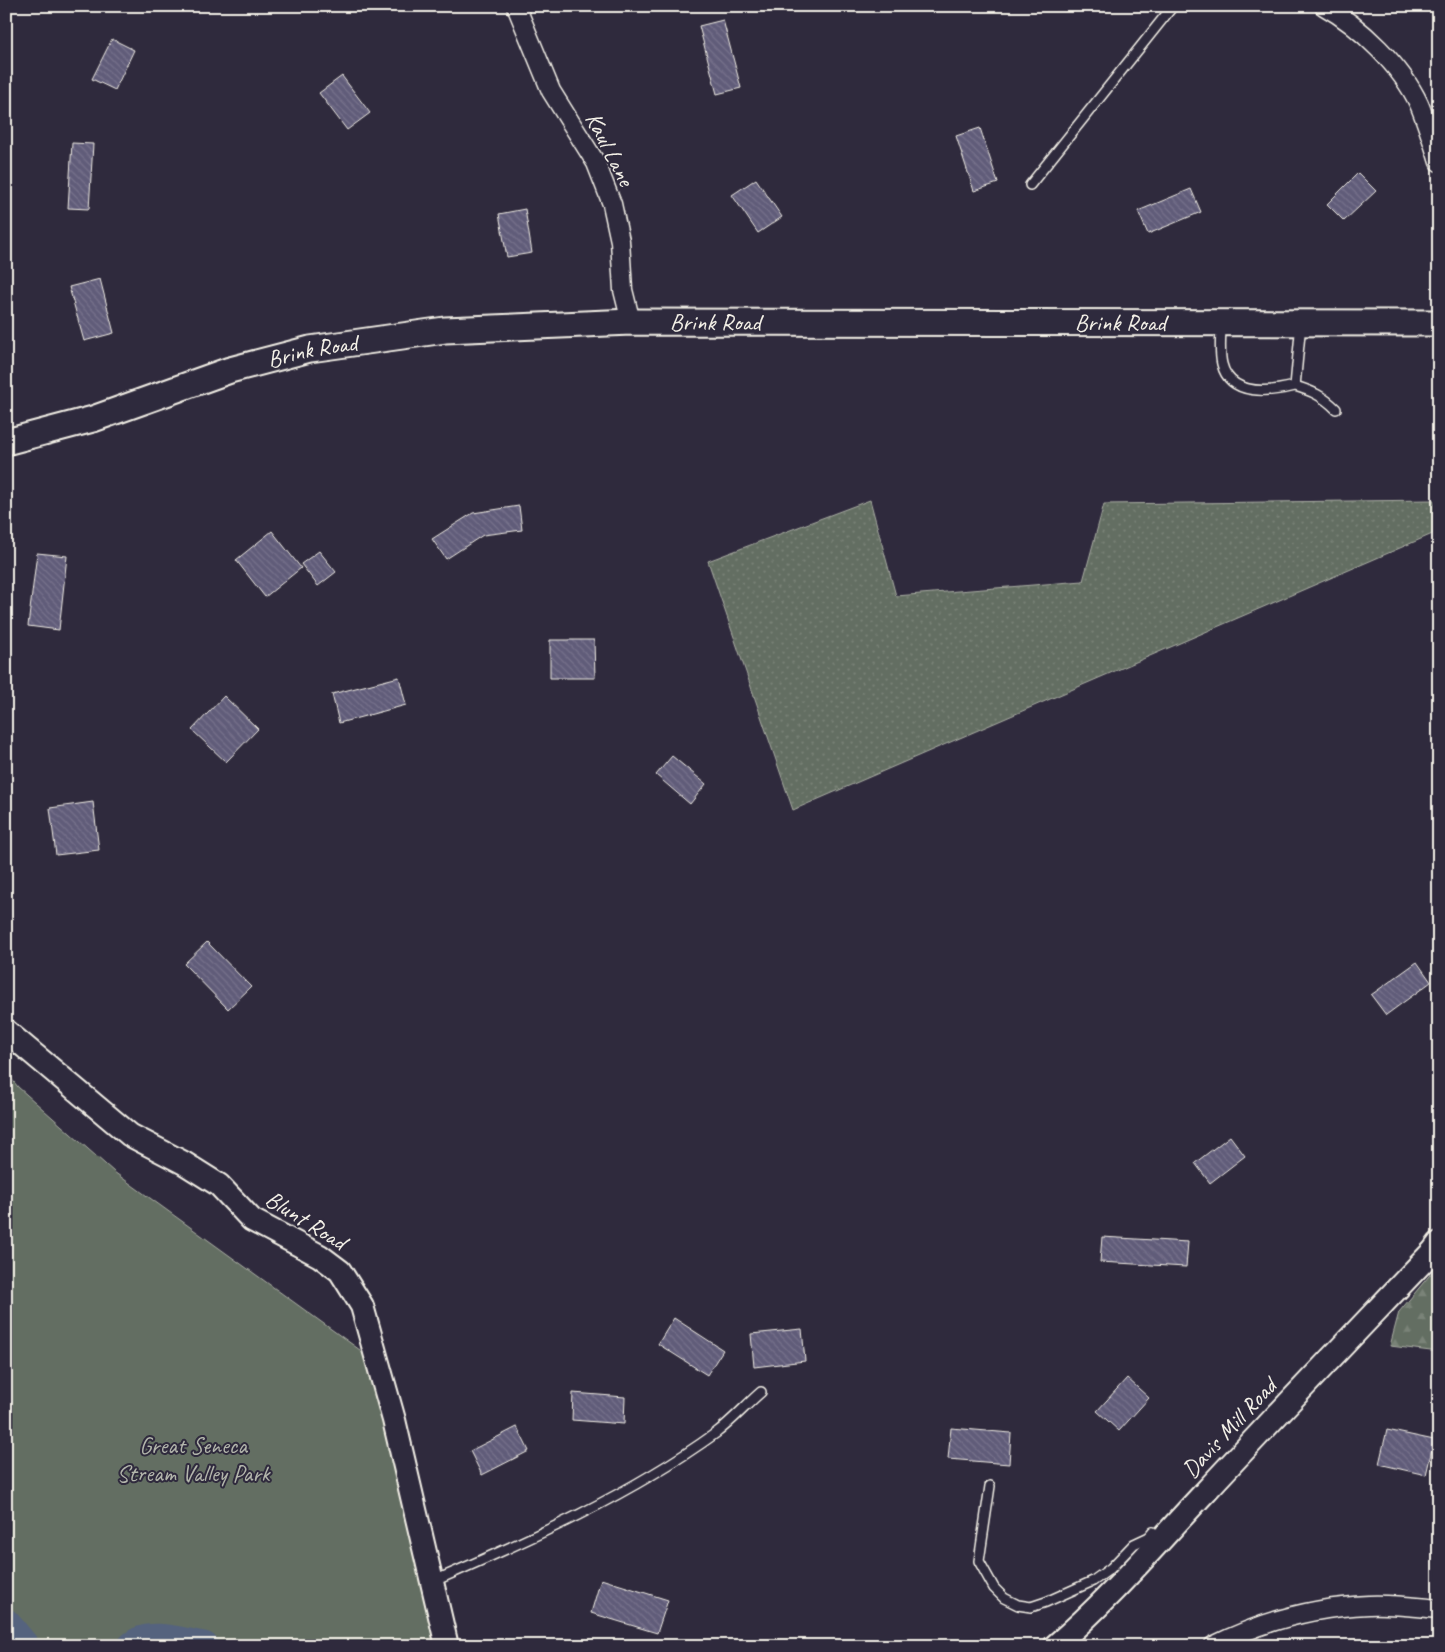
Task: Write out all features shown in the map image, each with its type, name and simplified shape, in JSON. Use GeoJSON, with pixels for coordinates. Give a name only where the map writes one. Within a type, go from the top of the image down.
{"type":"FeatureCollection","features":[{"type":"Feature","properties":{"kind":"main road","name":"Brink Road"},"geometry":{"type":"LineString","coordinates":[[6,442],[93,419],[230,370],[310,349],[445,330],[631,322],[1439,323]]}},
{"type":"Feature","properties":{"kind":"street","name":"Kaul Lane"},"geometry":{"type":"LineString","coordinates":[[516,6],[551,91],[596,163],[612,204],[620,241],[623,290],[631,322]]}},
{"type":"Feature","properties":{"kind":"street"},"geometry":{"type":"LineString","coordinates":[[1324,6],[1344,17],[1368,38],[1406,82],[1418,104],[1439,162]]}},
{"type":"Feature","properties":{"kind":"street","name":"Blunt Road"},"geometry":{"type":"LineString","coordinates":[[6,1031],[130,1135],[184,1163],[219,1186],[252,1220],[320,1256],[340,1272],[362,1306],[394,1420],[434,1581],[447,1646]]}},
{"type":"Feature","properties":{"kind":"street","name":"Davis Mill Road"},"geometry":{"type":"LineString","coordinates":[[1056,1646],[1087,1619],[1161,1538],[1433,1252],[1439,1243]]}},
{"type":"Feature","properties":{"kind":"street"},"geometry":{"type":"LineString","coordinates":[[1214,1646],[1244,1630],[1298,1614],[1369,1605],[1439,1609]]}},
{"type":"Feature","properties":{"kind":"lane"},"geometry":{"type":"LineString","coordinates":[[1030,185],[1173,6]]}},
{"type":"Feature","properties":{"kind":"lane"},"geometry":{"type":"LineString","coordinates":[[1221,322],[1222,365],[1228,378],[1236,386],[1260,391],[1276,391],[1295,386],[1314,392],[1326,399],[1336,409]]}},
{"type":"Feature","properties":{"kind":"lane"},"geometry":{"type":"LineString","coordinates":[[1295,386],[1301,322]]}},
{"type":"Feature","properties":{"kind":"lane"},"geometry":{"type":"LineString","coordinates":[[434,1581],[542,1534],[656,1472],[717,1432],[761,1392]]}},
{"type":"Feature","properties":{"kind":"lane"},"geometry":{"type":"LineString","coordinates":[[990,1486],[979,1561],[994,1588],[1004,1598],[1018,1604],[1031,1607],[1070,1593],[1093,1581],[1111,1568],[1134,1544],[1149,1537],[1153,1532],[1161,1538]]}},
{"type":"Feature","properties":{"kind":"green space"},"geometry":{"type":"Polygon","coordinates":[[[870,500],[896,596],[1083,581],[1104,504],[1434,500],[1437,532],[793,810],[708,561],[870,500]]]}},
{"type":"Feature","properties":{"kind":"green space","name":"Great Seneca Stream Valley Park"},"geometry":{"type":"Polygon","coordinates":[[[6,1072],[18,1087],[114,1172],[371,1358],[443,1646],[6,1646],[6,1072]]]}},
{"type":"Feature","properties":{"kind":"green space"},"geometry":{"type":"Polygon","coordinates":[[[1439,1264],[1439,1352],[1390,1346],[1399,1312],[1439,1264]]]}},
{"type":"Feature","properties":{"kind":"building"},"geometry":{"type":"Polygon","coordinates":[[[723,20],[741,88],[717,94],[699,26],[723,20]]]}},
{"type":"Feature","properties":{"kind":"building"},"geometry":{"type":"Polygon","coordinates":[[[112,39],[134,50],[115,90],[92,79],[112,39]]]}},
{"type":"Feature","properties":{"kind":"building"},"geometry":{"type":"Polygon","coordinates":[[[342,76],[370,113],[347,130],[319,93],[342,76]]]}},
{"type":"Feature","properties":{"kind":"building"},"geometry":{"type":"Polygon","coordinates":[[[980,128],[998,183],[974,191],[956,136],[980,128]]]}},
{"type":"Feature","properties":{"kind":"building"},"geometry":{"type":"Polygon","coordinates":[[[72,143],[93,144],[89,209],[68,208],[72,143]]]}},
{"type":"Feature","properties":{"kind":"building"},"geometry":{"type":"Polygon","coordinates":[[[1358,173],[1376,191],[1344,221],[1327,204],[1358,173]]]}},
{"type":"Feature","properties":{"kind":"building"},"geometry":{"type":"Polygon","coordinates":[[[756,179],[782,217],[758,233],[732,195],[756,179]]]}},
{"type":"Feature","properties":{"kind":"building"},"geometry":{"type":"Polygon","coordinates":[[[1191,189],[1201,212],[1148,234],[1138,211],[1191,189]]]}},
{"type":"Feature","properties":{"kind":"building"},"geometry":{"type":"Polygon","coordinates":[[[525,209],[532,253],[507,257],[499,214],[525,209]]]}},
{"type":"Feature","properties":{"kind":"building"},"geometry":{"type":"Polygon","coordinates":[[[100,279],[114,333],[84,341],[69,287],[100,279]]]}},
{"type":"Feature","properties":{"kind":"building"},"geometry":{"type":"Polygon","coordinates":[[[519,506],[522,530],[483,535],[446,559],[432,539],[473,513],[519,506]]]}},
{"type":"Feature","properties":{"kind":"building"},"geometry":{"type":"Polygon","coordinates":[[[272,531],[301,568],[265,597],[236,560],[272,531]]]}},
{"type":"Feature","properties":{"kind":"building"},"geometry":{"type":"Polygon","coordinates":[[[319,551],[336,572],[318,586],[301,564],[319,551]]]}},
{"type":"Feature","properties":{"kind":"building"},"geometry":{"type":"Polygon","coordinates":[[[37,553],[67,556],[59,630],[28,626],[37,553]]]}},
{"type":"Feature","properties":{"kind":"building"},"geometry":{"type":"Polygon","coordinates":[[[550,640],[594,640],[595,678],[550,678],[550,640]]]}},
{"type":"Feature","properties":{"kind":"building"},"geometry":{"type":"Polygon","coordinates":[[[399,677],[406,705],[339,723],[332,694],[399,677]]]}},
{"type":"Feature","properties":{"kind":"building"},"geometry":{"type":"Polygon","coordinates":[[[224,696],[258,729],[226,762],[192,730],[224,696]]]}},
{"type":"Feature","properties":{"kind":"building"},"geometry":{"type":"Polygon","coordinates":[[[672,756],[706,784],[690,804],[656,775],[672,756]]]}},
{"type":"Feature","properties":{"kind":"building"},"geometry":{"type":"Polygon","coordinates":[[[93,802],[99,850],[56,855],[50,808],[93,802]]]}},
{"type":"Feature","properties":{"kind":"building"},"geometry":{"type":"Polygon","coordinates":[[[207,942],[251,987],[228,1009],[184,964],[207,942]]]}},
{"type":"Feature","properties":{"kind":"building"},"geometry":{"type":"Polygon","coordinates":[[[1417,962],[1431,982],[1386,1015],[1371,995],[1417,962]]]}},
{"type":"Feature","properties":{"kind":"building"},"geometry":{"type":"Polygon","coordinates":[[[1230,1136],[1245,1156],[1210,1183],[1195,1163],[1230,1136]]]}},
{"type":"Feature","properties":{"kind":"building"},"geometry":{"type":"Polygon","coordinates":[[[1102,1237],[1188,1242],[1186,1267],[1100,1262],[1102,1237]]]}},
{"type":"Feature","properties":{"kind":"building"},"geometry":{"type":"Polygon","coordinates":[[[674,1318],[723,1350],[707,1375],[658,1344],[674,1318]]]}},
{"type":"Feature","properties":{"kind":"building"},"geometry":{"type":"Polygon","coordinates":[[[802,1329],[805,1361],[754,1367],[751,1334],[802,1329]]]}},
{"type":"Feature","properties":{"kind":"building"},"geometry":{"type":"Polygon","coordinates":[[[1127,1378],[1149,1398],[1119,1431],[1097,1411],[1127,1378]]]}},
{"type":"Feature","properties":{"kind":"building"},"geometry":{"type":"Polygon","coordinates":[[[573,1393],[625,1397],[624,1424],[572,1420],[573,1393]]]}},
{"type":"Feature","properties":{"kind":"building"},"geometry":{"type":"Polygon","coordinates":[[[517,1427],[529,1451],[482,1475],[470,1451],[517,1427]]]}},
{"type":"Feature","properties":{"kind":"building"},"geometry":{"type":"Polygon","coordinates":[[[951,1428],[1011,1433],[1009,1464],[948,1459],[951,1428]]]}},
{"type":"Feature","properties":{"kind":"building"},"geometry":{"type":"Polygon","coordinates":[[[1387,1430],[1434,1440],[1426,1475],[1379,1464],[1387,1430]]]}},
{"type":"Feature","properties":{"kind":"building"},"geometry":{"type":"Polygon","coordinates":[[[601,1579],[668,1600],[657,1633],[591,1613],[601,1579]]]}},
{"type":"Feature","properties":{"kind":"waterway"},"geometry":{"type":"LineString","coordinates":[[6,1623],[25,1646]]}},
{"type":"Feature","properties":{"kind":"waterway"},"geometry":{"type":"LineString","coordinates":[[132,1646],[139,1641],[157,1638],[204,1646]]}}]}
